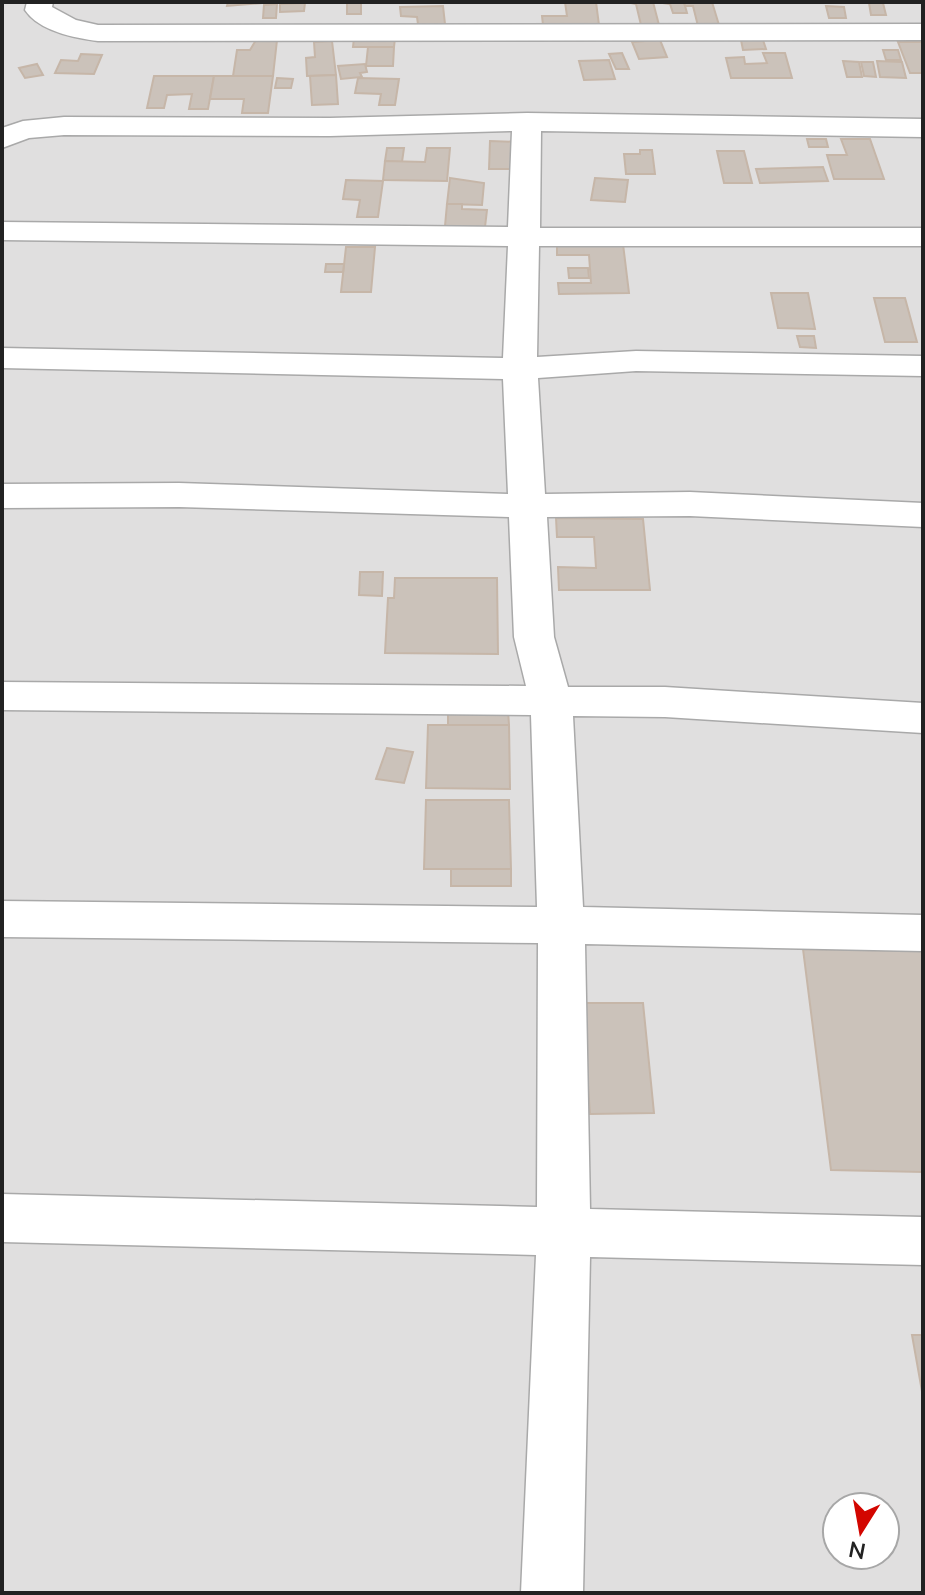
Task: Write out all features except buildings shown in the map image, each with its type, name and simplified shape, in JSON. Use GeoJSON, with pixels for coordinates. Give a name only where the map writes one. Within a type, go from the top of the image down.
{"type":"FeatureCollection","features":[{"type":"Feature","properties":{"kind":"street"},"geometry":{"type":"LineString","coordinates":[[40,2],[38,10],[60,24],[77,31],[98,33],[322,31],[520,35],[923,32]]}},
{"type":"Feature","properties":{"kind":"street"},"geometry":{"type":"LineString","coordinates":[[516,2],[520,35]]}},
{"type":"Feature","properties":{"kind":"street"},"geometry":{"type":"LineString","coordinates":[[2,139],[23,130],[64,126],[299,127],[527,122],[923,128]]}},
{"type":"Feature","properties":{"kind":"street"},"geometry":{"type":"LineString","coordinates":[[527,122],[520,369],[534,637],[551,701],[561,925],[564,1230],[552,1593]]}},
{"type":"Feature","properties":{"kind":"street"},"geometry":{"type":"LineString","coordinates":[[2,231],[522,237],[923,237]]}},
{"type":"Feature","properties":{"kind":"street"},"geometry":{"type":"LineString","coordinates":[[2,358],[520,369],[636,361],[923,366]]}},
{"type":"Feature","properties":{"kind":"street"},"geometry":{"type":"LineString","coordinates":[[2,496],[179,495],[527,506],[690,504],[923,515]]}},
{"type":"Feature","properties":{"kind":"street"},"geometry":{"type":"LineString","coordinates":[[2,696],[665,702],[923,718]]}},
{"type":"Feature","properties":{"kind":"street"},"geometry":{"type":"LineString","coordinates":[[2,919],[561,925],[923,933]]}},
{"type":"Feature","properties":{"kind":"street"},"geometry":{"type":"LineString","coordinates":[[2,1218],[923,1241]]}},
{"type":"Feature","properties":{"kind":"shaded area"},"geometry":{"type":"Polygon","coordinates":[[[2,2],[923,2],[923,1593],[2,1593],[2,2]]]}}]}
